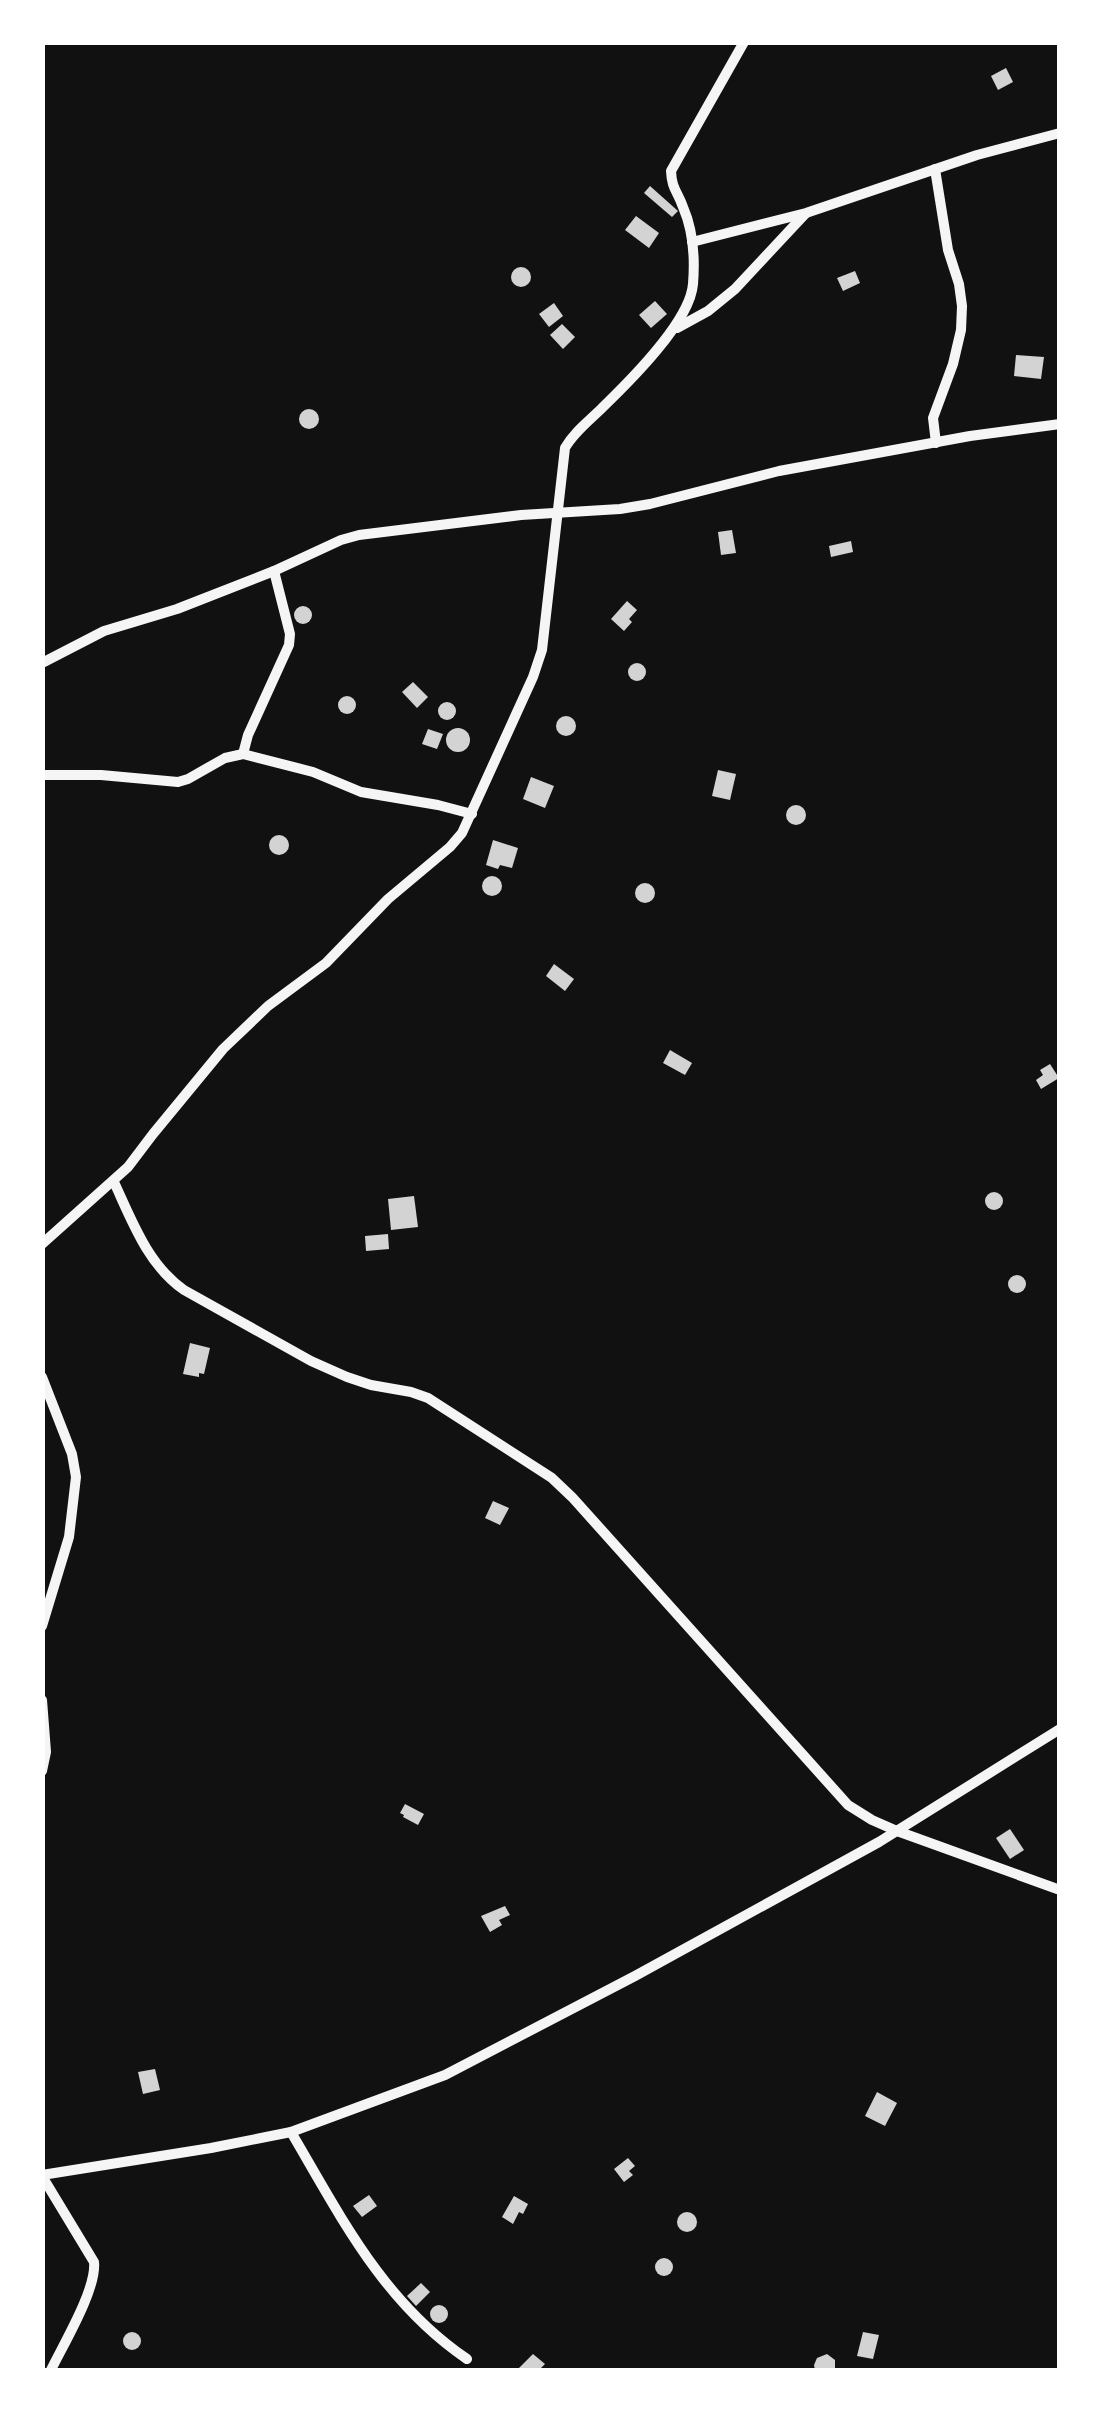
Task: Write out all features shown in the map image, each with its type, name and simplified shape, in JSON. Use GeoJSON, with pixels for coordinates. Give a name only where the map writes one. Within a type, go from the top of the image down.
{"type":"FeatureCollection","features":[{"type":"Feature","properties":{"kind":"street"},"geometry":{"type":"LineString","coordinates":[[42,1244],[128,1168],[222,1050],[268,1006],[326,964],[388,899],[462,833],[534,677],[542,650],[570,438],[674,329],[685,311],[693,287],[692,242],[684,207],[672,186],[671,170],[744,42]]}},
{"type":"Feature","properties":{"kind":"street"},"geometry":{"type":"LineString","coordinates":[[692,242],[806,214],[978,155],[1060,133]]}},
{"type":"Feature","properties":{"kind":"street"},"geometry":{"type":"LineString","coordinates":[[935,169],[962,306],[953,364],[933,418],[936,442]]}},
{"type":"Feature","properties":{"kind":"street"},"geometry":{"type":"LineString","coordinates":[[674,329],[708,312],[735,290],[806,214]]}},
{"type":"Feature","properties":{"kind":"street"},"geometry":{"type":"LineString","coordinates":[[42,664],[104,632],[177,609],[358,536],[560,512],[620,509],[737,480],[936,442],[1060,424]]}},
{"type":"Feature","properties":{"kind":"street"},"geometry":{"type":"LineString","coordinates":[[244,754],[248,735],[289,645],[290,634],[274,571]]}},
{"type":"Feature","properties":{"kind":"street"},"geometry":{"type":"LineString","coordinates":[[42,775],[101,775],[178,782],[225,758],[244,754],[313,772],[361,792],[472,814]]}},
{"type":"Feature","properties":{"kind":"street"},"geometry":{"type":"LineString","coordinates":[[114,1182],[156,1263],[168,1279],[184,1290],[346,1378],[428,1398],[552,1478],[848,1805],[896,1831],[1060,1890]]}},
{"type":"Feature","properties":{"kind":"street"},"geometry":{"type":"LineString","coordinates":[[42,1378],[72,1454],[76,1477],[69,1537],[42,1626]]}},
{"type":"Feature","properties":{"kind":"street"},"geometry":{"type":"LineString","coordinates":[[42,1700],[46,1752],[42,1770]]}},
{"type":"Feature","properties":{"kind":"street"},"geometry":{"type":"LineString","coordinates":[[51,2370],[95,2272],[94,2262],[42,2176],[291,2132],[445,2075],[635,1976],[896,1831],[1060,1729]]}},
{"type":"Feature","properties":{"kind":"street"},"geometry":{"type":"LineString","coordinates":[[291,2132],[380,2277],[437,2339],[467,2360]]}},
{"type":"Feature","properties":{"kind":"building"},"geometry":{"type":"Polygon","coordinates":[[[1006,68],[1013,82],[998,90],[991,76],[1006,68]]]}},
{"type":"Feature","properties":{"kind":"building"},"geometry":{"type":"Polygon","coordinates":[[[650,186],[678,211],[672,217],[644,193],[650,186]]]}},
{"type":"Feature","properties":{"kind":"building"},"geometry":{"type":"Polygon","coordinates":[[[636,216],[659,233],[649,248],[625,230],[636,216]]]}},
{"type":"Feature","properties":{"kind":"building"},"geometry":{"type":"Polygon","coordinates":[[[521,267],[531,277],[521,287],[511,277],[521,267]]]}},
{"type":"Feature","properties":{"kind":"building"},"geometry":{"type":"Polygon","coordinates":[[[855,271],[860,283],[843,291],[837,278],[855,271]]]}},
{"type":"Feature","properties":{"kind":"building"},"geometry":{"type":"Polygon","coordinates":[[[655,301],[667,314],[651,328],[639,315],[655,301]]]}},
{"type":"Feature","properties":{"kind":"building"},"geometry":{"type":"Polygon","coordinates":[[[554,303],[563,316],[549,327],[539,314],[554,303]]]}},
{"type":"Feature","properties":{"kind":"building"},"geometry":{"type":"Polygon","coordinates":[[[562,324],[575,337],[563,349],[550,335],[562,324]]]}},
{"type":"Feature","properties":{"kind":"building"},"geometry":{"type":"Polygon","coordinates":[[[1016,355],[1044,357],[1041,379],[1014,376],[1016,355]]]}},
{"type":"Feature","properties":{"kind":"building"},"geometry":{"type":"Polygon","coordinates":[[[309,409],[319,419],[309,429],[299,419],[309,409]]]}},
{"type":"Feature","properties":{"kind":"building"},"geometry":{"type":"Polygon","coordinates":[[[732,530],[736,553],[721,555],[718,532],[732,530]]]}},
{"type":"Feature","properties":{"kind":"building"},"geometry":{"type":"Polygon","coordinates":[[[851,541],[853,552],[831,557],[829,546],[851,541]]]}},
{"type":"Feature","properties":{"kind":"building"},"geometry":{"type":"Polygon","coordinates":[[[627,601],[637,610],[624,631],[611,619],[627,601]]]}},
{"type":"Feature","properties":{"kind":"building"},"geometry":{"type":"Polygon","coordinates":[[[303,606],[310,608],[310,622],[303,624],[296,622],[294,615],[296,608],[303,606]]]}},
{"type":"Feature","properties":{"kind":"building"},"geometry":{"type":"Polygon","coordinates":[[[637,663],[644,665],[644,679],[637,681],[630,679],[628,672],[630,665],[637,663]]]}},
{"type":"Feature","properties":{"kind":"building"},"geometry":{"type":"Polygon","coordinates":[[[413,682],[428,697],[417,708],[402,692],[413,682]]]}},
{"type":"Feature","properties":{"kind":"building"},"geometry":{"type":"Polygon","coordinates":[[[347,696],[356,705],[347,714],[338,705],[347,696]]]}},
{"type":"Feature","properties":{"kind":"building"},"geometry":{"type":"Polygon","coordinates":[[[447,702],[454,704],[454,718],[447,720],[440,718],[438,711],[440,704],[447,702]]]}},
{"type":"Feature","properties":{"kind":"building"},"geometry":{"type":"Polygon","coordinates":[[[566,716],[576,726],[566,736],[556,726],[566,716]]]}},
{"type":"Feature","properties":{"kind":"building"},"geometry":{"type":"Polygon","coordinates":[[[458,728],[467,731],[467,749],[458,752],[449,749],[446,740],[449,731],[458,728]]]}},
{"type":"Feature","properties":{"kind":"building"},"geometry":{"type":"Polygon","coordinates":[[[428,729],[443,734],[437,749],[422,744],[428,729]]]}},
{"type":"Feature","properties":{"kind":"building"},"geometry":{"type":"Polygon","coordinates":[[[718,770],[736,774],[730,800],[712,796],[718,770]]]}},
{"type":"Feature","properties":{"kind":"building"},"geometry":{"type":"Polygon","coordinates":[[[531,777],[554,786],[545,808],[523,799],[531,777]]]}},
{"type":"Feature","properties":{"kind":"building"},"geometry":{"type":"Polygon","coordinates":[[[796,805],[806,815],[796,825],[786,815],[796,805]]]}},
{"type":"Feature","properties":{"kind":"building"},"geometry":{"type":"Polygon","coordinates":[[[279,835],[289,845],[279,855],[269,845],[279,835]]]}},
{"type":"Feature","properties":{"kind":"building"},"geometry":{"type":"Polygon","coordinates":[[[493,840],[518,848],[512,868],[486,865],[493,840]]]}},
{"type":"Feature","properties":{"kind":"building"},"geometry":{"type":"Polygon","coordinates":[[[492,876],[502,886],[492,896],[482,886],[492,876]]]}},
{"type":"Feature","properties":{"kind":"building"},"geometry":{"type":"Polygon","coordinates":[[[645,883],[655,893],[645,903],[635,893],[645,883]]]}},
{"type":"Feature","properties":{"kind":"building"},"geometry":{"type":"Polygon","coordinates":[[[554,964],[574,979],[565,991],[546,976],[554,964]]]}},
{"type":"Feature","properties":{"kind":"building"},"geometry":{"type":"Polygon","coordinates":[[[670,1050],[692,1063],[685,1075],[663,1063],[670,1050]]]}},
{"type":"Feature","properties":{"kind":"building"},"geometry":{"type":"Polygon","coordinates":[[[1050,1064],[1059,1078],[1041,1089],[1036,1080],[1043,1075],[1040,1070],[1050,1064]]]}},
{"type":"Feature","properties":{"kind":"building"},"geometry":{"type":"Polygon","coordinates":[[[994,1192],[1001,1194],[1001,1208],[994,1210],[987,1208],[985,1201],[987,1194],[994,1192]]]}},
{"type":"Feature","properties":{"kind":"building"},"geometry":{"type":"Polygon","coordinates":[[[414,1196],[418,1227],[391,1230],[388,1199],[414,1196]]]}},
{"type":"Feature","properties":{"kind":"building"},"geometry":{"type":"Polygon","coordinates":[[[388,1234],[389,1249],[366,1251],[365,1236],[388,1234]]]}},
{"type":"Feature","properties":{"kind":"building"},"geometry":{"type":"Polygon","coordinates":[[[1017,1275],[1026,1284],[1017,1293],[1008,1284],[1017,1275]]]}},
{"type":"Feature","properties":{"kind":"building"},"geometry":{"type":"Polygon","coordinates":[[[190,1343],[210,1348],[204,1374],[199,1373],[199,1377],[183,1374],[190,1343]]]}},
{"type":"Feature","properties":{"kind":"building"},"geometry":{"type":"Polygon","coordinates":[[[493,1501],[509,1508],[500,1525],[485,1518],[493,1501]]]}},
{"type":"Feature","properties":{"kind":"building"},"geometry":{"type":"Polygon","coordinates":[[[405,1804],[424,1814],[418,1825],[400,1813],[405,1804]]]}},
{"type":"Feature","properties":{"kind":"building"},"geometry":{"type":"Polygon","coordinates":[[[1010,1829],[1024,1850],[1010,1859],[996,1838],[1010,1829]]]}},
{"type":"Feature","properties":{"kind":"building"},"geometry":{"type":"Polygon","coordinates":[[[505,1906],[510,1915],[499,1920],[502,1925],[490,1932],[481,1916],[505,1906]]]}},
{"type":"Feature","properties":{"kind":"building"},"geometry":{"type":"Polygon","coordinates":[[[155,2069],[160,2090],[143,2094],[138,2072],[155,2069]]]}},
{"type":"Feature","properties":{"kind":"building"},"geometry":{"type":"Polygon","coordinates":[[[877,2092],[897,2103],[885,2126],[865,2116],[877,2092]]]}},
{"type":"Feature","properties":{"kind":"building"},"geometry":{"type":"Polygon","coordinates":[[[628,2158],[635,2166],[629,2171],[633,2175],[624,2182],[614,2169],[628,2158]]]}},
{"type":"Feature","properties":{"kind":"building"},"geometry":{"type":"Polygon","coordinates":[[[369,2195],[377,2206],[362,2217],[353,2206],[369,2195]]]}},
{"type":"Feature","properties":{"kind":"building"},"geometry":{"type":"Polygon","coordinates":[[[514,2196],[528,2204],[513,2224],[502,2217],[514,2196]]]}},
{"type":"Feature","properties":{"kind":"building"},"geometry":{"type":"Polygon","coordinates":[[[687,2212],[697,2222],[687,2232],[677,2222],[687,2212]]]}},
{"type":"Feature","properties":{"kind":"building"},"geometry":{"type":"Polygon","coordinates":[[[664,2258],[671,2260],[671,2274],[664,2276],[657,2274],[655,2267],[657,2260],[664,2258]]]}},
{"type":"Feature","properties":{"kind":"building"},"geometry":{"type":"Polygon","coordinates":[[[421,2283],[430,2292],[416,2306],[407,2296],[421,2283]]]}},
{"type":"Feature","properties":{"kind":"building"},"geometry":{"type":"Polygon","coordinates":[[[439,2305],[446,2307],[446,2321],[439,2323],[432,2321],[430,2314],[432,2307],[439,2305]]]}},
{"type":"Feature","properties":{"kind":"building"},"geometry":{"type":"Polygon","coordinates":[[[132,2332],[141,2341],[132,2350],[123,2341],[132,2332]]]}},
{"type":"Feature","properties":{"kind":"building"},"geometry":{"type":"Polygon","coordinates":[[[863,2332],[879,2335],[873,2359],[857,2356],[863,2332]]]}},
{"type":"Feature","properties":{"kind":"building"},"geometry":{"type":"Polygon","coordinates":[[[533,2354],[545,2364],[539,2370],[517,2370],[533,2354]]]}},
{"type":"Feature","properties":{"kind":"building"},"geometry":{"type":"Polygon","coordinates":[[[827,2354],[835,2360],[835,2370],[815,2370],[817,2358],[827,2354]]]}}]}
